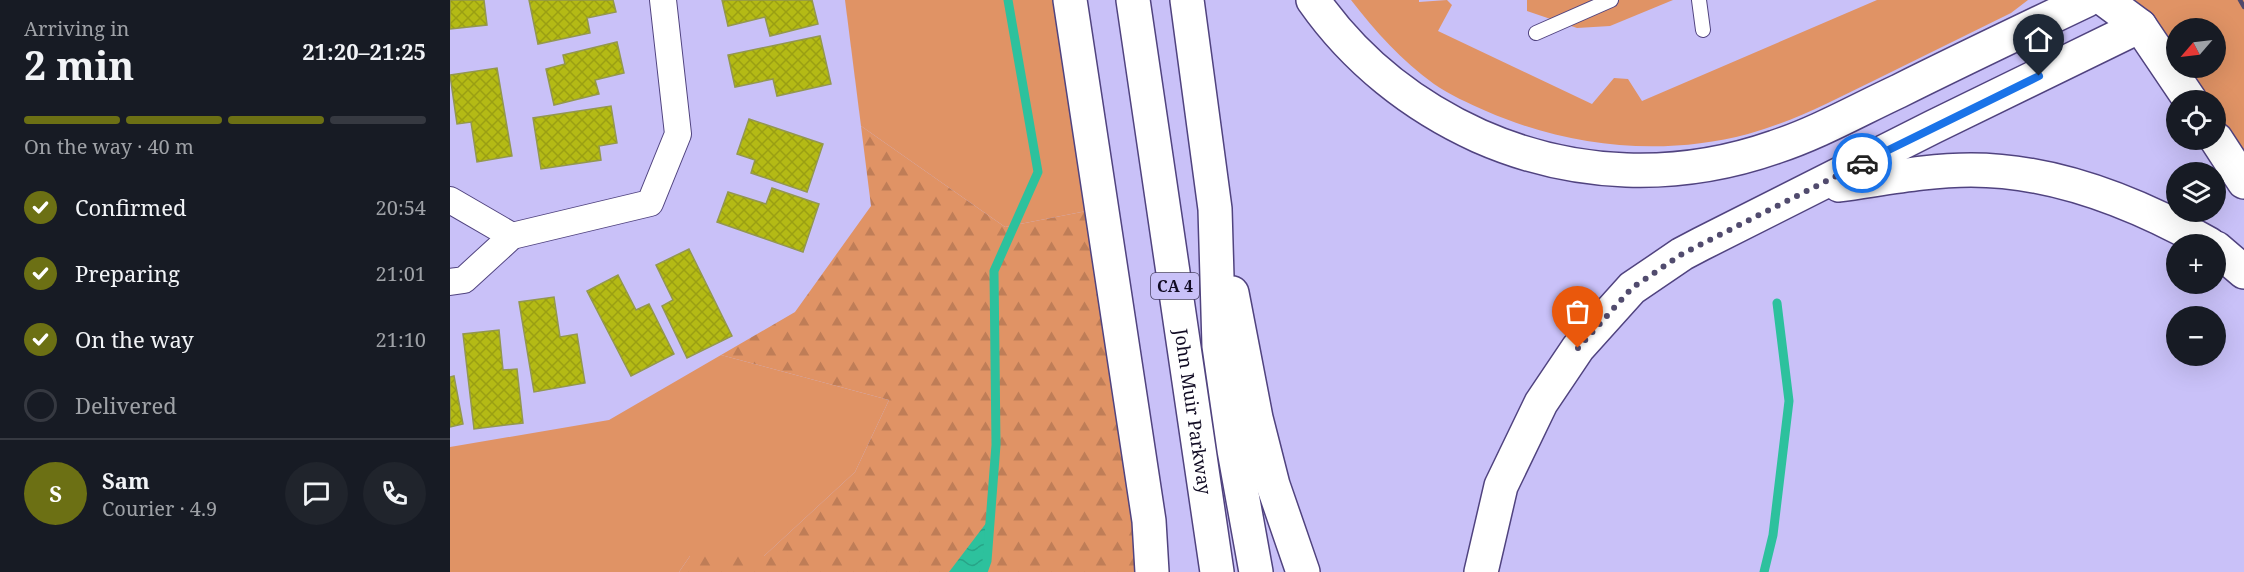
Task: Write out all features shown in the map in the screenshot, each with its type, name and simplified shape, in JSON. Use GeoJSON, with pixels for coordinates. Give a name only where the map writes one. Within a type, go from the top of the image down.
{"type":"FeatureCollection","features":[{"type":"Feature","properties":{"kind":"main road"},"geometry":{"type":"LineString","coordinates":[[1070,0],[1149,521],[1152,572]]}},
{"type":"Feature","properties":{"kind":"main road","name":"John Muir Parkway"},"geometry":{"type":"LineString","coordinates":[[1133,0],[1217,572]]}},
{"type":"Feature","properties":{"kind":"main road","name":"John Muir Parkway"},"geometry":{"type":"LineString","coordinates":[[1187,0],[1215,209],[1219,346],[1234,450],[1256,572]]}},
{"type":"Feature","properties":{"kind":"main road"},"geometry":{"type":"LineString","coordinates":[[1313,0],[1340,35],[1385,78],[1420,103],[1466,130],[1495,143],[1557,162],[1599,168],[1652,171],[1716,164],[1778,146],[1836,121],[2087,0]]}},
{"type":"Feature","properties":{"kind":"main road"},"geometry":{"type":"LineString","coordinates":[[2105,0],[2138,13],[2184,90]]}},
{"type":"Feature","properties":{"kind":"main road"},"geometry":{"type":"LineString","coordinates":[[1481,572],[1501,486],[1541,403],[1578,348],[1632,288],[1682,254],[1933,127],[2138,13]]}},
{"type":"Feature","properties":{"kind":"main road"},"geometry":{"type":"LineString","coordinates":[[2223,150],[2244,182]]}},
{"type":"Feature","properties":{"kind":"main road"},"geometry":{"type":"LineString","coordinates":[[1814,188],[1900,176],[1971,170],[2039,176],[2107,195],[2169,221],[2192,234]]}},
{"type":"Feature","properties":{"kind":"main road"},"geometry":{"type":"LineString","coordinates":[[1215,209],[1256,418],[1273,484],[1303,572]]}},
{"type":"Feature","properties":{"kind":"main road"},"geometry":{"type":"LineString","coordinates":[[2226,257],[2244,272]]}},
{"type":"Feature","properties":{"kind":"main road"},"geometry":{"type":"LineString","coordinates":[[1134,421],[1134,572]]}},
{"type":"Feature","properties":{"kind":"street"},"geometry":{"type":"LineString","coordinates":[[450,282],[464,280],[512,236],[650,203],[678,134],[663,0]]}},
{"type":"Feature","properties":{"kind":"street"},"geometry":{"type":"LineString","coordinates":[[450,200],[512,236]]}},
{"type":"Feature","properties":{"kind":"lane"},"geometry":{"type":"LineString","coordinates":[[1536,33],[1611,0]]}},
{"type":"Feature","properties":{"kind":"lane"},"geometry":{"type":"LineString","coordinates":[[1699,0],[1703,30]]}},
{"type":"Feature","properties":{"kind":"green space"},"geometry":{"type":"Polygon","coordinates":[[[845,0],[1070,0],[1102,208],[1005,227],[861,126],[845,0]]]}},
{"type":"Feature","properties":{"kind":"green space"},"geometry":{"type":"Polygon","coordinates":[[[1351,0],[1419,0],[1419,2],[1447,0],[1452,5],[1438,31],[1592,104],[1614,78],[1628,79],[1642,101],[1877,0],[2028,0],[2011,13],[1796,117],[1748,134],[1715,141],[1648,146],[1615,145],[1549,133],[1517,123],[1459,99],[1434,84],[1411,66],[1379,34],[1351,0]]]}},
{"type":"Feature","properties":{"kind":"green space"},"geometry":{"type":"Polygon","coordinates":[[[1527,0],[1673,0],[1610,26],[1577,28],[1527,11],[1527,0]]]}},
{"type":"Feature","properties":{"kind":"green space"},"geometry":{"type":"Polygon","coordinates":[[[2135,0],[2244,0],[2244,182],[2223,150],[2226,150],[2226,90],[2183,90],[2175,78],[2226,78],[2226,18],[2166,18],[2166,64],[2140,26],[2135,0]]]}},
{"type":"Feature","properties":{"kind":"green space"},"geometry":{"type":"Polygon","coordinates":[[[861,126],[1005,227],[1102,208],[1134,421],[1134,572],[679,572],[690,556],[764,556],[855,472],[889,400],[721,355],[795,312],[871,206],[861,126]]]}},
{"type":"Feature","properties":{"kind":"green space"},"geometry":{"type":"Polygon","coordinates":[[[721,355],[889,400],[855,472],[764,556],[690,556],[679,572],[450,572],[450,447],[609,420],[721,355]]]}},
{"type":"Feature","properties":{"kind":"water"},"geometry":{"type":"Polygon","coordinates":[[[990,518],[987,561],[983,572],[949,572],[990,518]]]}},
{"type":"Feature","properties":{"kind":"building"},"geometry":{"type":"Polygon","coordinates":[[[450,0],[484,0],[487,25],[450,29],[450,0]]]}},
{"type":"Feature","properties":{"kind":"building"},"geometry":{"type":"Polygon","coordinates":[[[529,0],[613,0],[616,12],[587,18],[590,33],[538,44],[529,0]]]}},
{"type":"Feature","properties":{"kind":"building"},"geometry":{"type":"Polygon","coordinates":[[[722,0],[812,0],[818,24],[770,36],[765,17],[728,26],[722,0]]]}},
{"type":"Feature","properties":{"kind":"building"},"geometry":{"type":"Polygon","coordinates":[[[820,36],[831,84],[777,96],[773,79],[735,87],[728,55],[820,36]]]}},
{"type":"Feature","properties":{"kind":"building"},"geometry":{"type":"Polygon","coordinates":[[[617,42],[624,73],[595,80],[599,94],[554,105],[546,69],[565,64],[563,55],[617,42]]]}},
{"type":"Feature","properties":{"kind":"building"},"geometry":{"type":"Polygon","coordinates":[[[497,68],[512,156],[477,162],[471,122],[457,124],[450,75],[497,68]]]}},
{"type":"Feature","properties":{"kind":"building"},"geometry":{"type":"Polygon","coordinates":[[[611,106],[617,143],[599,146],[601,160],[541,169],[533,118],[611,106]]]}},
{"type":"Feature","properties":{"kind":"building"},"geometry":{"type":"Polygon","coordinates":[[[749,119],[823,144],[807,192],[751,173],[755,160],[737,154],[749,119]]]}},
{"type":"Feature","properties":{"kind":"building"},"geometry":{"type":"Polygon","coordinates":[[[772,188],[819,204],[803,252],[717,222],[728,192],[766,204],[772,188]]]}},
{"type":"Feature","properties":{"kind":"building"},"geometry":{"type":"Polygon","coordinates":[[[689,249],[732,336],[687,358],[662,306],[673,300],[656,265],[689,249]]]}},
{"type":"Feature","properties":{"kind":"building"},"geometry":{"type":"Polygon","coordinates":[[[618,275],[636,310],[649,304],[674,354],[631,376],[587,291],[618,275]]]}},
{"type":"Feature","properties":{"kind":"building"},"geometry":{"type":"Polygon","coordinates":[[[554,297],[560,337],[577,334],[585,383],[534,392],[519,302],[554,297]]]}},
{"type":"Feature","properties":{"kind":"building"},"geometry":{"type":"Polygon","coordinates":[[[499,330],[503,370],[517,369],[523,423],[474,429],[463,334],[499,330]]]}},
{"type":"Feature","properties":{"kind":"building"},"geometry":{"type":"Polygon","coordinates":[[[454,376],[463,424],[450,427],[450,377],[454,376]]]}},
{"type":"Feature","properties":{"kind":"waterway"},"geometry":{"type":"LineString","coordinates":[[983,572],[987,561],[996,445],[994,271],[1038,172],[1008,0]]}},
{"type":"Feature","properties":{"kind":"waterway"},"geometry":{"type":"LineString","coordinates":[[1764,572],[1773,535],[1789,401],[1777,303]]}},
{"type":"Feature","properties":{"kind":"railway"},"geometry":{"type":"LineString","coordinates":[[2240,0],[2244,7]]}},
{"type":"Feature","properties":{"kind":"way so far"},"geometry":{"type":"LineString","coordinates":[[1578,348],[1632,288],[1682,254],[1862,163]]}},
{"type":"Feature","properties":{"kind":"route"},"geometry":{"type":"LineString","coordinates":[[1862,163],[2039,76]]}}]}
